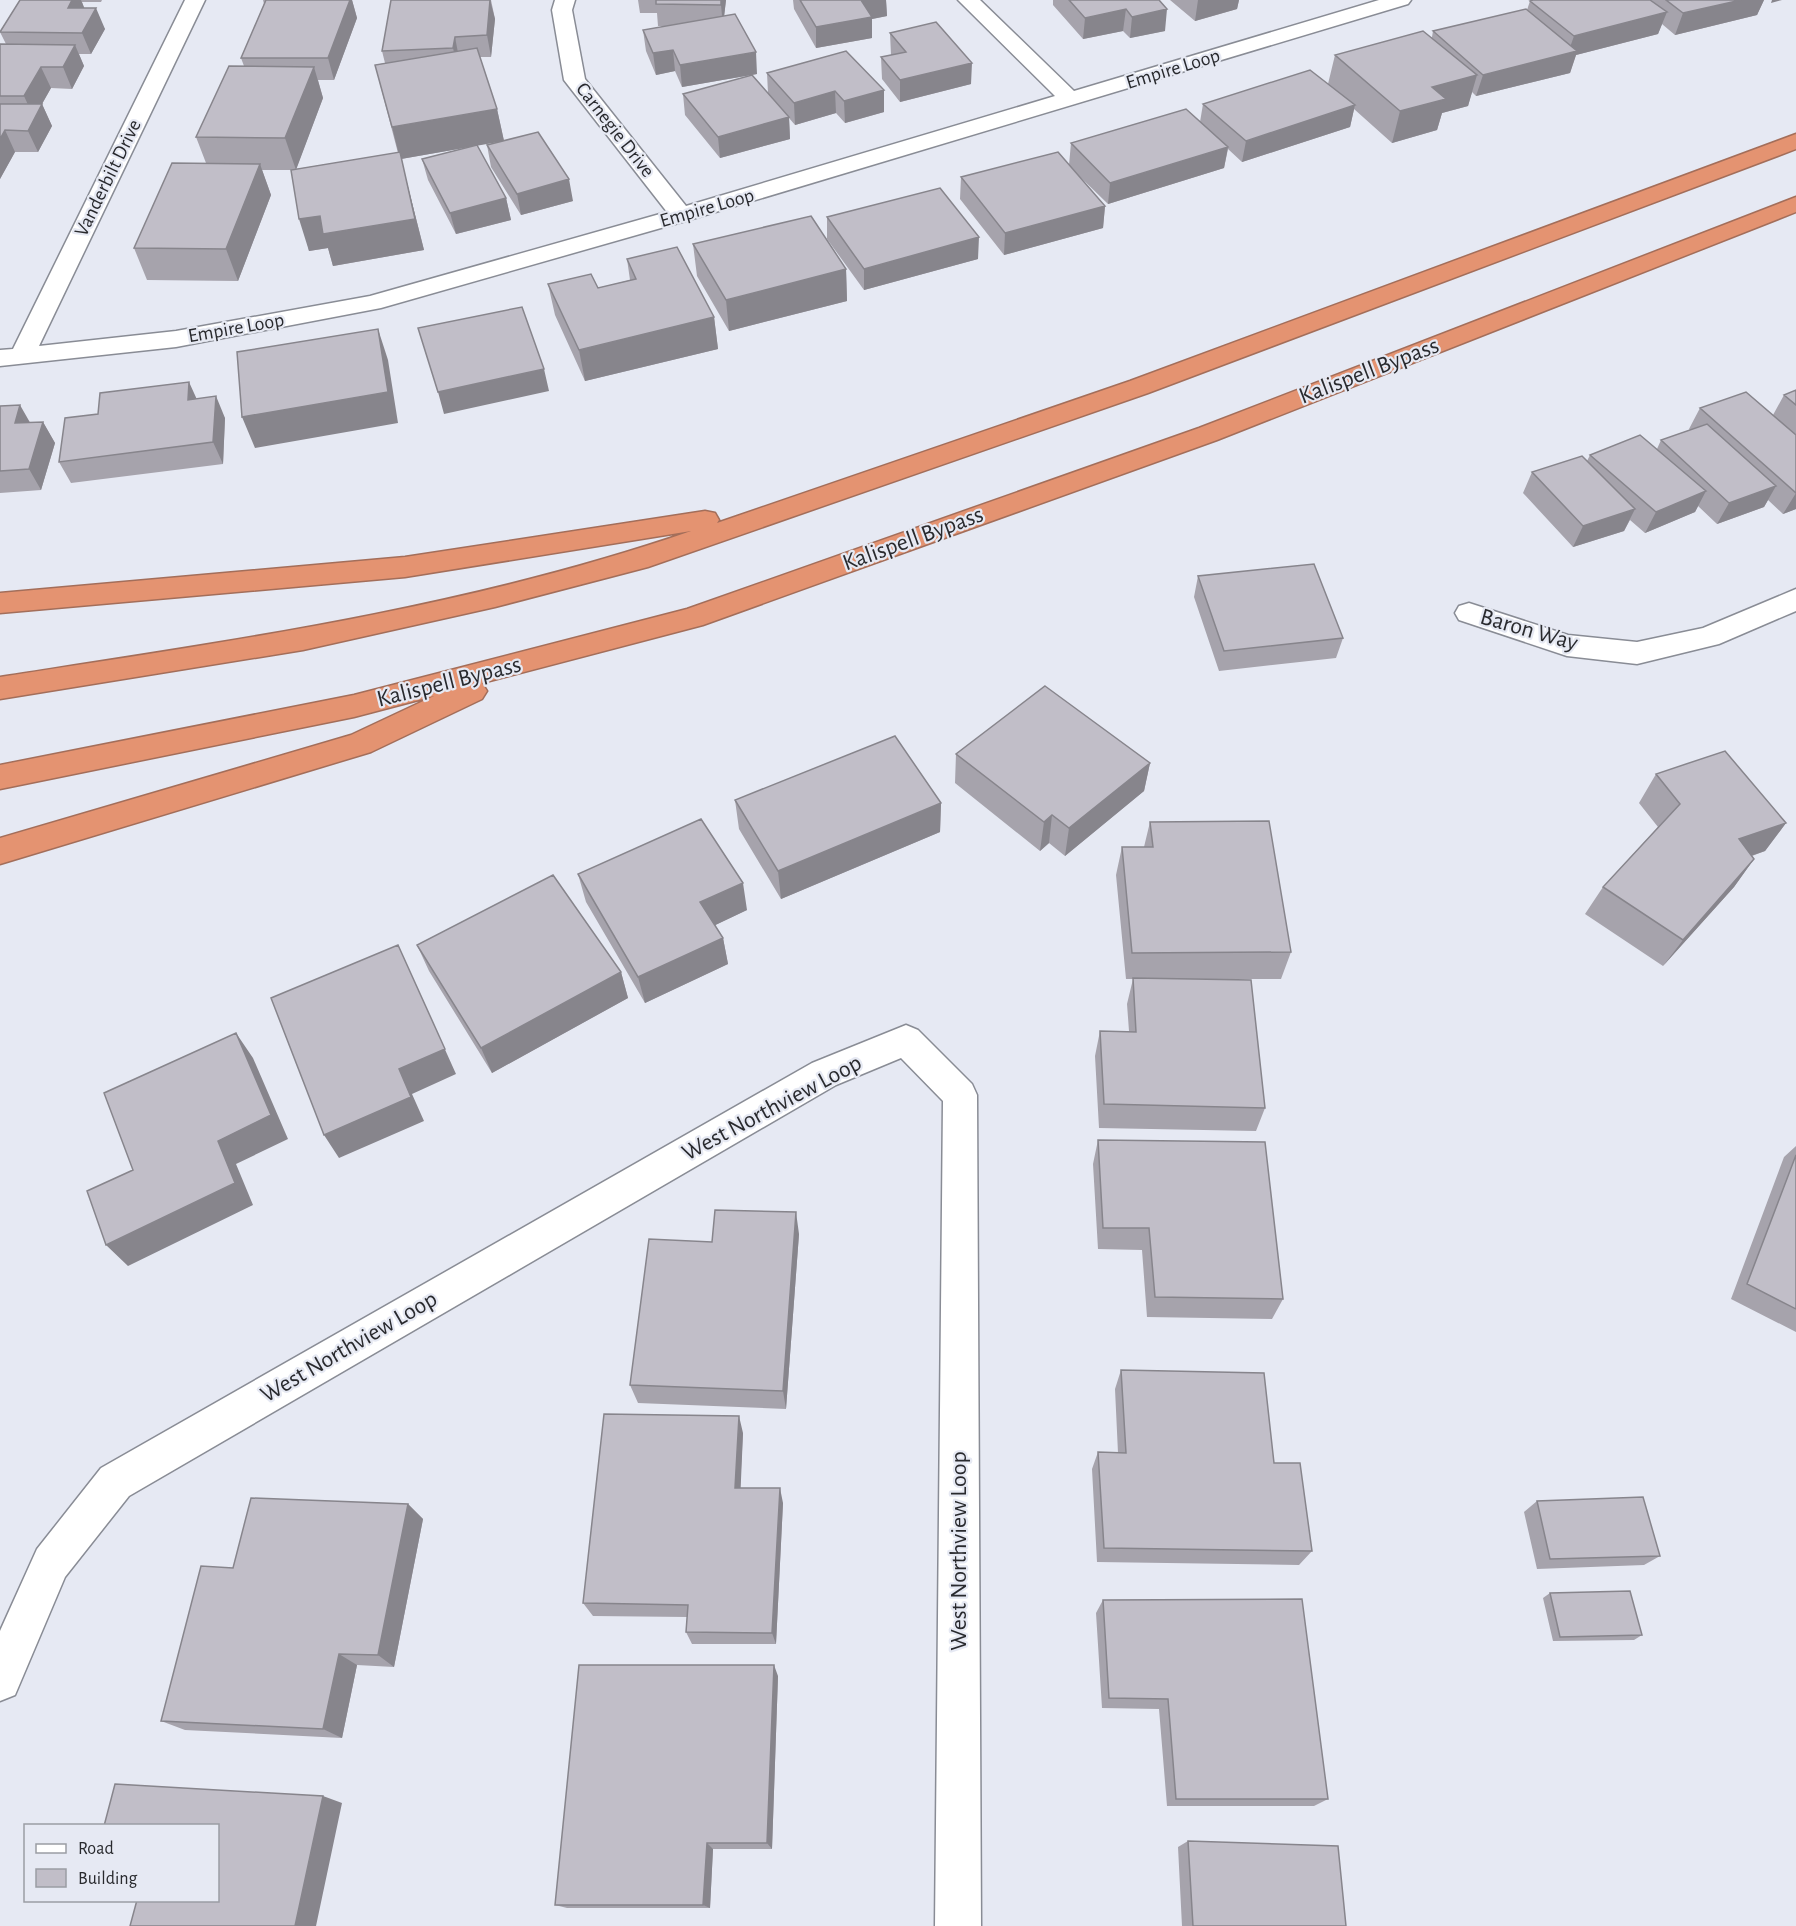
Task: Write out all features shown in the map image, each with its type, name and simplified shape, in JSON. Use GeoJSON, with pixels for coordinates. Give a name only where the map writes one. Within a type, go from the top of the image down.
{"type":"FeatureCollection","features":[{"type":"Feature","properties":{"kind":"highway"},"geometry":{"type":"LineString","coordinates":[[0,688],[303,640],[495,597],[638,560],[1139,387],[1796,141]]}},
{"type":"Feature","properties":{"kind":"highway","name":"Kalispell Bypass"},"geometry":{"type":"LineString","coordinates":[[0,777],[354,706],[540,660],[693,618],[1208,434],[1796,204]]}},
{"type":"Feature","properties":{"kind":"highway"},"geometry":{"type":"LineString","coordinates":[[0,603],[405,567],[787,507]]}},
{"type":"Feature","properties":{"kind":"highway"},"geometry":{"type":"LineString","coordinates":[[0,851],[360,744],[540,660]]}},
{"type":"Feature","properties":{"kind":"street","name":"Vanderbilt Drive"},"geometry":{"type":"LineString","coordinates":[[10,357],[195,0]]}},
{"type":"Feature","properties":{"kind":"street","name":"Carnegie Drive"},"geometry":{"type":"LineString","coordinates":[[565,0],[562,10],[575,80],[681,215]]}},
{"type":"Feature","properties":{"kind":"street"},"geometry":{"type":"LineString","coordinates":[[968,0],[1071,100]]}},
{"type":"Feature","properties":{"kind":"street","name":"Empire Loop"},"geometry":{"type":"LineString","coordinates":[[10,357],[176,339],[372,303],[681,215],[1401,0]]}},
{"type":"Feature","properties":{"kind":"street","name":"Baron Way"},"geometry":{"type":"LineString","coordinates":[[1469,613],[1567,645],[1637,653],[1709,637],[1796,599]]}},
{"type":"Feature","properties":{"kind":"street","name":"West Northview Loop"},"geometry":{"type":"LineString","coordinates":[[0,1680],[51,1563],[115,1482],[824,1074],[906,1040],[960,1095],[958,1926]]}},
{"type":"Feature","properties":{"kind":"building"},"geometry":{"type":"Polygon","coordinates":[[[20,0],[72,0],[68,8],[96,8],[82,33],[0,32],[20,0]]]}},
{"type":"Feature","properties":{"kind":"building"},"geometry":{"type":"Polygon","coordinates":[[[266,0],[350,0],[328,58],[241,58],[266,0]]]}},
{"type":"Feature","properties":{"kind":"building"},"geometry":{"type":"Polygon","coordinates":[[[391,0],[490,0],[487,35],[455,37],[453,48],[382,51],[391,0]]]}},
{"type":"Feature","properties":{"kind":"building"},"geometry":{"type":"Polygon","coordinates":[[[656,0],[721,0],[721,5],[656,4],[656,0]]]}},
{"type":"Feature","properties":{"kind":"building"},"geometry":{"type":"Polygon","coordinates":[[[800,0],[861,0],[872,17],[816,27],[800,0]]]}},
{"type":"Feature","properties":{"kind":"building"},"geometry":{"type":"Polygon","coordinates":[[[1069,0],[1159,0],[1167,9],[1132,17],[1126,9],[1085,18],[1069,0]]]}},
{"type":"Feature","properties":{"kind":"building"},"geometry":{"type":"Polygon","coordinates":[[[1650,0],[1667,12],[1574,36],[1530,1],[1650,0]]]}},
{"type":"Feature","properties":{"kind":"building"},"geometry":{"type":"Polygon","coordinates":[[[1666,0],[1741,0],[1683,13],[1666,0]]]}},
{"type":"Feature","properties":{"kind":"building"},"geometry":{"type":"Polygon","coordinates":[[[1526,9],[1577,51],[1483,75],[1433,31],[1526,9]]]}},
{"type":"Feature","properties":{"kind":"building"},"geometry":{"type":"Polygon","coordinates":[[[735,14],[756,52],[680,65],[673,50],[653,53],[643,30],[735,14]]]}},
{"type":"Feature","properties":{"kind":"building"},"geometry":{"type":"Polygon","coordinates":[[[936,22],[972,63],[900,80],[881,57],[906,52],[890,33],[936,22]]]}},
{"type":"Feature","properties":{"kind":"building"},"geometry":{"type":"Polygon","coordinates":[[[1423,31],[1477,75],[1432,87],[1446,99],[1400,111],[1335,55],[1423,31]]]}},
{"type":"Feature","properties":{"kind":"building"},"geometry":{"type":"Polygon","coordinates":[[[0,44],[75,45],[63,67],[41,67],[24,96],[0,96],[0,44]]]}},
{"type":"Feature","properties":{"kind":"building"},"geometry":{"type":"Polygon","coordinates":[[[477,48],[497,109],[392,127],[375,65],[477,48]]]}},
{"type":"Feature","properties":{"kind":"building"},"geometry":{"type":"Polygon","coordinates":[[[846,51],[884,90],[844,101],[835,91],[794,103],[767,73],[846,51]]]}},
{"type":"Feature","properties":{"kind":"building"},"geometry":{"type":"Polygon","coordinates":[[[229,66],[314,67],[285,138],[196,137],[229,66]]]}},
{"type":"Feature","properties":{"kind":"building"},"geometry":{"type":"Polygon","coordinates":[[[1310,70],[1355,105],[1246,141],[1203,104],[1310,70]]]}},
{"type":"Feature","properties":{"kind":"building"},"geometry":{"type":"Polygon","coordinates":[[[752,75],[789,117],[718,137],[683,94],[752,75]]]}},
{"type":"Feature","properties":{"kind":"building"},"geometry":{"type":"Polygon","coordinates":[[[0,104],[42,104],[28,131],[5,130],[0,139],[0,104]]]}},
{"type":"Feature","properties":{"kind":"building"},"geometry":{"type":"Polygon","coordinates":[[[1186,109],[1228,147],[1110,183],[1071,143],[1186,109]]]}},
{"type":"Feature","properties":{"kind":"building"},"geometry":{"type":"Polygon","coordinates":[[[538,132],[569,179],[517,194],[487,145],[538,132]]]}},
{"type":"Feature","properties":{"kind":"building"},"geometry":{"type":"Polygon","coordinates":[[[477,145],[506,198],[450,213],[422,159],[477,145]]]}},
{"type":"Feature","properties":{"kind":"building"},"geometry":{"type":"Polygon","coordinates":[[[400,152],[415,219],[323,234],[320,216],[299,219],[291,170],[400,152]]]}},
{"type":"Feature","properties":{"kind":"building"},"geometry":{"type":"Polygon","coordinates":[[[1058,152],[1105,206],[1005,233],[961,177],[1058,152]]]}},
{"type":"Feature","properties":{"kind":"building"},"geometry":{"type":"Polygon","coordinates":[[[172,163],[260,164],[226,249],[134,248],[172,163]]]}},
{"type":"Feature","properties":{"kind":"building"},"geometry":{"type":"Polygon","coordinates":[[[940,188],[979,237],[864,269],[827,217],[940,188]]]}},
{"type":"Feature","properties":{"kind":"building"},"geometry":{"type":"Polygon","coordinates":[[[811,216],[846,269],[726,300],[693,244],[811,216]]]}},
{"type":"Feature","properties":{"kind":"building"},"geometry":{"type":"Polygon","coordinates":[[[677,247],[714,317],[579,350],[548,284],[591,274],[598,288],[636,279],[627,259],[677,247]]]}},
{"type":"Feature","properties":{"kind":"building"},"geometry":{"type":"Polygon","coordinates":[[[522,307],[544,369],[438,392],[418,328],[522,307]]]}},
{"type":"Feature","properties":{"kind":"building"},"geometry":{"type":"Polygon","coordinates":[[[378,329],[388,392],[242,417],[237,352],[378,329]]]}},
{"type":"Feature","properties":{"kind":"building"},"geometry":{"type":"Polygon","coordinates":[[[189,382],[188,400],[216,396],[213,442],[59,462],[65,418],[98,414],[100,393],[189,382]]]}},
{"type":"Feature","properties":{"kind":"building"},"geometry":{"type":"Polygon","coordinates":[[[1796,390],[1796,405],[1784,395],[1796,390]]]}},
{"type":"Feature","properties":{"kind":"building"},"geometry":{"type":"Polygon","coordinates":[[[1746,392],[1796,435],[1796,493],[1700,408],[1746,392]]]}},
{"type":"Feature","properties":{"kind":"building"},"geometry":{"type":"Polygon","coordinates":[[[20,405],[15,423],[43,422],[29,469],[0,471],[0,406],[20,405]]]}},
{"type":"Feature","properties":{"kind":"building"},"geometry":{"type":"Polygon","coordinates":[[[1707,424],[1776,486],[1729,503],[1661,440],[1707,424]]]}},
{"type":"Feature","properties":{"kind":"building"},"geometry":{"type":"Polygon","coordinates":[[[1640,435],[1706,491],[1656,512],[1590,455],[1640,435]]]}},
{"type":"Feature","properties":{"kind":"building"},"geometry":{"type":"Polygon","coordinates":[[[1582,456],[1635,509],[1583,526],[1532,472],[1582,456]]]}},
{"type":"Feature","properties":{"kind":"building"},"geometry":{"type":"Polygon","coordinates":[[[1314,564],[1343,638],[1224,651],[1198,576],[1314,564]]]}},
{"type":"Feature","properties":{"kind":"building"},"geometry":{"type":"Polygon","coordinates":[[[1045,686],[1150,763],[1069,828],[1052,815],[1044,822],[956,754],[1045,686]]]}},
{"type":"Feature","properties":{"kind":"building"},"geometry":{"type":"Polygon","coordinates":[[[895,736],[941,803],[778,871],[735,800],[895,736]]]}},
{"type":"Feature","properties":{"kind":"building"},"geometry":{"type":"Polygon","coordinates":[[[1725,751],[1786,823],[1739,839],[1754,859],[1683,940],[1603,887],[1680,804],[1656,774],[1725,751]]]}},
{"type":"Feature","properties":{"kind":"building"},"geometry":{"type":"Polygon","coordinates":[[[701,819],[743,883],[700,902],[723,938],[638,977],[578,874],[701,819]]]}},
{"type":"Feature","properties":{"kind":"building"},"geometry":{"type":"Polygon","coordinates":[[[1269,821],[1291,952],[1132,953],[1122,847],[1153,847],[1150,822],[1269,821]]]}},
{"type":"Feature","properties":{"kind":"building"},"geometry":{"type":"Polygon","coordinates":[[[553,875],[621,972],[481,1048],[417,945],[553,875]]]}},
{"type":"Feature","properties":{"kind":"building"},"geometry":{"type":"Polygon","coordinates":[[[398,945],[445,1049],[399,1069],[411,1097],[324,1135],[271,998],[398,945]]]}},
{"type":"Feature","properties":{"kind":"building"},"geometry":{"type":"Polygon","coordinates":[[[1133,978],[1251,980],[1265,1108],[1104,1104],[1100,1031],[1136,1032],[1133,978]]]}},
{"type":"Feature","properties":{"kind":"building"},"geometry":{"type":"Polygon","coordinates":[[[236,1033],[271,1115],[218,1141],[235,1183],[106,1245],[87,1191],[133,1170],[104,1093],[236,1033]]]}},
{"type":"Feature","properties":{"kind":"building"},"geometry":{"type":"Polygon","coordinates":[[[1098,1140],[1265,1142],[1283,1299],[1155,1297],[1149,1228],[1103,1228],[1098,1140]]]}},
{"type":"Feature","properties":{"kind":"building"},"geometry":{"type":"Polygon","coordinates":[[[1796,1155],[1796,1309],[1747,1284],[1796,1155]]]}},
{"type":"Feature","properties":{"kind":"building"},"geometry":{"type":"Polygon","coordinates":[[[715,1210],[796,1212],[783,1391],[630,1385],[649,1239],[712,1242],[715,1210]]]}},
{"type":"Feature","properties":{"kind":"building"},"geometry":{"type":"Polygon","coordinates":[[[1121,1370],[1264,1373],[1274,1463],[1300,1463],[1312,1551],[1104,1548],[1098,1452],[1126,1453],[1121,1370]]]}},
{"type":"Feature","properties":{"kind":"building"},"geometry":{"type":"Polygon","coordinates":[[[604,1414],[739,1416],[735,1488],[780,1488],[772,1633],[686,1632],[688,1605],[583,1603],[604,1414]]]}},
{"type":"Feature","properties":{"kind":"building"},"geometry":{"type":"Polygon","coordinates":[[[1643,1497],[1660,1556],[1550,1559],[1537,1501],[1643,1497]]]}},
{"type":"Feature","properties":{"kind":"building"},"geometry":{"type":"Polygon","coordinates":[[[251,1498],[408,1504],[378,1655],[339,1654],[323,1729],[161,1721],[201,1566],[233,1568],[251,1498]]]}},
{"type":"Feature","properties":{"kind":"building"},"geometry":{"type":"Polygon","coordinates":[[[1630,1591],[1642,1635],[1560,1637],[1550,1593],[1630,1591]]]}},
{"type":"Feature","properties":{"kind":"building"},"geometry":{"type":"Polygon","coordinates":[[[1302,1599],[1328,1799],[1176,1799],[1168,1699],[1109,1698],[1103,1600],[1302,1599]]]}},
{"type":"Feature","properties":{"kind":"building"},"geometry":{"type":"Polygon","coordinates":[[[579,1665],[774,1665],[767,1843],[707,1843],[703,1905],[555,1905],[579,1665]]]}},
{"type":"Feature","properties":{"kind":"building"},"geometry":{"type":"Polygon","coordinates":[[[115,1784],[323,1796],[295,1926],[130,1926],[136,1902],[219,1902],[219,1824],[105,1824],[115,1784]]]}},
{"type":"Feature","properties":{"kind":"building"},"geometry":{"type":"Polygon","coordinates":[[[1188,1841],[1338,1846],[1346,1926],[1193,1926],[1188,1841]]]}}]}
